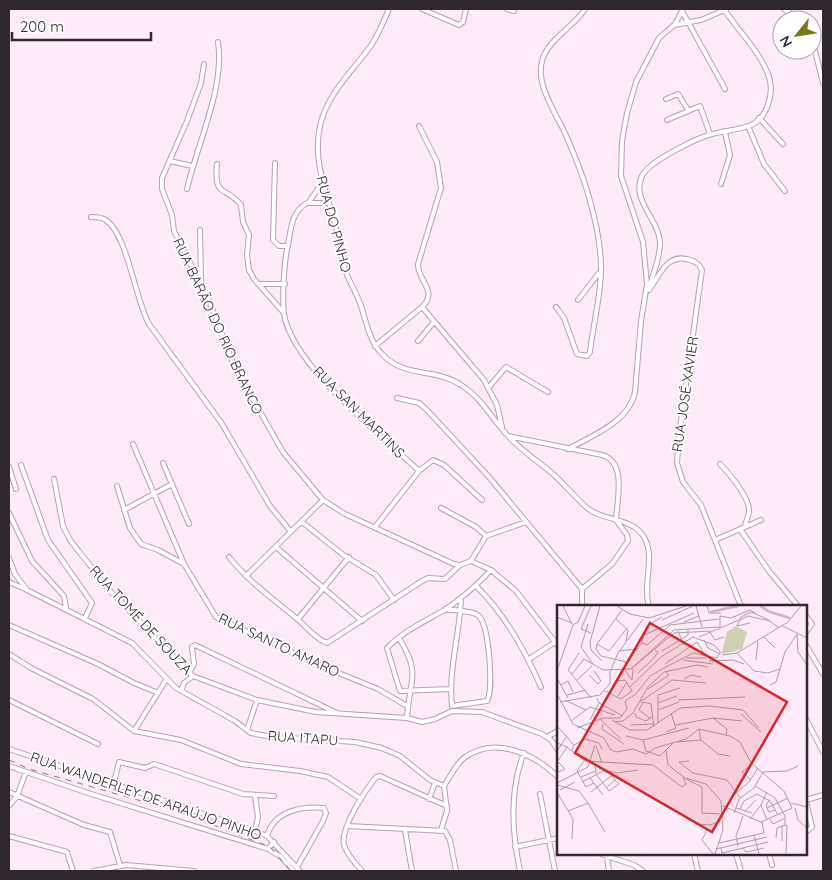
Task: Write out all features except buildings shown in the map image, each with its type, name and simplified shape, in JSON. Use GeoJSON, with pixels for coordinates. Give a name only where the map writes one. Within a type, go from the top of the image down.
{"type":"FeatureCollection","features":[{"type":"Feature","properties":{"kind":"street","name":"RUA DO PINHO"},"geometry":{"type":"LineString","coordinates":[[389,9],[375,39],[340,86],[322,118],[318,142],[322,183],[329,203],[344,265],[374,346],[389,361],[402,369],[441,376],[461,385],[482,402],[508,436],[559,480],[587,508],[599,516],[631,525],[646,540],[648,554],[646,596],[649,605]]}},
{"type":"Feature","properties":{"kind":"street"},"geometry":{"type":"LineString","coordinates":[[422,9],[433,11],[460,25],[463,22],[466,9]]}},
{"type":"Feature","properties":{"kind":"street"},"geometry":{"type":"LineString","coordinates":[[507,9],[514,11]]}},
{"type":"Feature","properties":{"kind":"street"},"geometry":{"type":"LineString","coordinates":[[556,307],[564,318],[577,354],[587,356],[590,352],[601,272],[590,200],[568,139],[544,88],[541,71],[541,62],[548,48],[580,18],[585,9]]}},
{"type":"Feature","properties":{"kind":"street"},"geometry":{"type":"LineString","coordinates":[[682,10],[725,89]]}},
{"type":"Feature","properties":{"kind":"street"},"geometry":{"type":"LineString","coordinates":[[568,449],[608,427],[630,405],[635,392],[641,321],[646,295],[644,249],[621,176],[622,141],[627,113],[636,82],[656,42],[674,25],[682,10]]}},
{"type":"Feature","properties":{"kind":"street"},"geometry":{"type":"LineString","coordinates":[[646,295],[649,290],[660,242],[641,198],[640,183],[642,177],[648,169],[672,152],[710,134],[748,126],[759,118],[770,99],[769,75],[726,10],[688,23],[674,25]]}},
{"type":"Feature","properties":{"kind":"street"},"geometry":{"type":"LineString","coordinates":[[187,189],[192,166],[209,118],[218,69],[218,42]]}},
{"type":"Feature","properties":{"kind":"street"},"geometry":{"type":"LineString","coordinates":[[817,60],[823,83]]}},
{"type":"Feature","properties":{"kind":"street","name":"RUA BARÃO DO RIO BRANCO"},"geometry":{"type":"LineString","coordinates":[[204,64],[201,83],[194,104],[162,178],[162,193],[172,215],[174,231],[200,281],[235,368],[264,422],[283,452],[324,500],[345,514],[460,565]]}},
{"type":"Feature","properties":{"kind":"street"},"geometry":{"type":"LineString","coordinates":[[666,99],[678,94],[688,110]]}},
{"type":"Feature","properties":{"kind":"street"},"geometry":{"type":"LineString","coordinates":[[667,120],[699,105],[702,107],[710,134]]}},
{"type":"Feature","properties":{"kind":"street"},"geometry":{"type":"LineString","coordinates":[[759,118],[783,144]]}},
{"type":"Feature","properties":{"kind":"street"},"geometry":{"type":"LineString","coordinates":[[374,346],[422,307],[427,302],[429,296],[428,287],[418,269],[418,264],[441,188],[437,162],[419,126]]}},
{"type":"Feature","properties":{"kind":"street"},"geometry":{"type":"LineString","coordinates":[[748,126],[764,164],[785,191]]}},
{"type":"Feature","properties":{"kind":"street"},"geometry":{"type":"LineString","coordinates":[[721,184],[730,154],[725,132]]}},
{"type":"Feature","properties":{"kind":"street"},"geometry":{"type":"LineString","coordinates":[[170,161],[192,166]]}},
{"type":"Feature","properties":{"kind":"street"},"geometry":{"type":"LineString","coordinates":[[275,163],[273,240],[279,246],[288,246]]}},
{"type":"Feature","properties":{"kind":"street"},"geometry":{"type":"LineString","coordinates":[[217,164],[216,180],[219,188],[240,205],[243,222],[249,235],[247,255],[249,270],[258,284],[284,314]]}},
{"type":"Feature","properties":{"kind":"street","name":"RUA SAN MARTINS"},"geometry":{"type":"LineString","coordinates":[[322,183],[309,202],[295,212],[285,256],[284,314],[299,348],[310,363],[344,400],[419,471]]}},
{"type":"Feature","properties":{"kind":"street"},"geometry":{"type":"LineString","coordinates":[[309,202],[329,203]]}},
{"type":"Feature","properties":{"kind":"street"},"geometry":{"type":"LineString","coordinates":[[91,217],[103,218],[113,227],[123,248],[141,308],[149,324],[216,416],[277,518],[291,532]]}},
{"type":"Feature","properties":{"kind":"street"},"geometry":{"type":"LineString","coordinates":[[200,230],[200,281]]}},
{"type":"Feature","properties":{"kind":"street","name":"RUA JOSÉ XAVIER"},"geometry":{"type":"LineString","coordinates":[[649,290],[665,266],[674,258],[683,258],[700,266],[702,275],[678,435],[677,463],[680,476],[701,505],[741,605]]}},
{"type":"Feature","properties":{"kind":"street"},"geometry":{"type":"LineString","coordinates":[[578,300],[601,272]]}},
{"type":"Feature","properties":{"kind":"street"},"geometry":{"type":"LineString","coordinates":[[258,284],[285,284]]}},
{"type":"Feature","properties":{"kind":"street"},"geometry":{"type":"LineString","coordinates":[[422,307],[489,387],[497,405],[503,430]]}},
{"type":"Feature","properties":{"kind":"street"},"geometry":{"type":"LineString","coordinates":[[418,341],[434,322]]}},
{"type":"Feature","properties":{"kind":"street"},"geometry":{"type":"LineString","coordinates":[[489,387],[506,367],[548,392]]}},
{"type":"Feature","properties":{"kind":"street"},"geometry":{"type":"LineString","coordinates":[[397,398],[418,402],[426,409],[526,522],[582,589],[582,605]]}},
{"type":"Feature","properties":{"kind":"street"},"geometry":{"type":"LineString","coordinates":[[508,436],[602,455],[612,460],[618,476],[616,520],[627,535],[627,544],[608,568],[582,589]]}},
{"type":"Feature","properties":{"kind":"street","name":"RUA SANTO AMARO"},"geometry":{"type":"LineString","coordinates":[[133,444],[184,564],[210,608],[220,620],[378,689],[407,706]]}},
{"type":"Feature","properties":{"kind":"street"},"geometry":{"type":"LineString","coordinates":[[375,527],[419,471],[433,460],[444,465],[482,500]]}},
{"type":"Feature","properties":{"kind":"street"},"geometry":{"type":"LineString","coordinates":[[164,463],[188,524]]}},
{"type":"Feature","properties":{"kind":"street"},"geometry":{"type":"LineString","coordinates":[[720,464],[734,479],[748,507],[749,512],[745,527]]}},
{"type":"Feature","properties":{"kind":"street"},"geometry":{"type":"LineString","coordinates":[[21,465],[48,540],[92,603],[85,618]]}},
{"type":"Feature","properties":{"kind":"street"},"geometry":{"type":"LineString","coordinates":[[9,467],[16,489]]}},
{"type":"Feature","properties":{"kind":"street","name":"RUA TOMÉ DE SOUZA"},"geometry":{"type":"LineString","coordinates":[[54,479],[63,526],[70,540],[111,592],[191,674],[258,700],[341,715],[407,718],[422,722],[435,719],[452,708]]}},
{"type":"Feature","properties":{"kind":"street"},"geometry":{"type":"LineString","coordinates":[[124,510],[172,484]]}},
{"type":"Feature","properties":{"kind":"street"},"geometry":{"type":"LineString","coordinates":[[117,486],[130,528],[140,544],[158,550],[184,564]]}},
{"type":"Feature","properties":{"kind":"street"},"geometry":{"type":"LineString","coordinates":[[246,576],[260,560],[277,548],[324,500]]}},
{"type":"Feature","properties":{"kind":"street"},"geometry":{"type":"LineString","coordinates":[[441,508],[476,527],[486,536]]}},
{"type":"Feature","properties":{"kind":"street"},"geometry":{"type":"LineString","coordinates":[[9,513],[32,561],[64,596],[66,608]]}},
{"type":"Feature","properties":{"kind":"street"},"geometry":{"type":"LineString","coordinates":[[715,540],[761,520]]}},
{"type":"Feature","properties":{"kind":"street"},"geometry":{"type":"LineString","coordinates":[[302,522],[342,554],[376,575],[394,600]]}},
{"type":"Feature","properties":{"kind":"street"},"geometry":{"type":"LineString","coordinates":[[229,557],[246,576],[322,641],[330,642],[425,580],[448,577],[460,565],[471,561],[486,536],[526,522]]}},
{"type":"Feature","properties":{"kind":"street"},"geometry":{"type":"LineString","coordinates":[[740,529],[769,571],[797,605]]}},
{"type":"Feature","properties":{"kind":"street"},"geometry":{"type":"LineString","coordinates":[[277,548],[362,621]]}},
{"type":"Feature","properties":{"kind":"street"},"geometry":{"type":"LineString","coordinates":[[298,619],[324,590],[349,557]]}},
{"type":"Feature","properties":{"kind":"street"},"geometry":{"type":"LineString","coordinates":[[9,558],[9,570]]}},
{"type":"Feature","properties":{"kind":"street"},"geometry":{"type":"LineString","coordinates":[[471,561],[491,570],[522,597],[557,641]]}},
{"type":"Feature","properties":{"kind":"street"},"geometry":{"type":"LineString","coordinates":[[10,565],[28,590]]}},
{"type":"Feature","properties":{"kind":"street"},"geometry":{"type":"LineString","coordinates":[[450,689],[411,692],[399,689],[386,648],[461,598],[491,570]]}},
{"type":"Feature","properties":{"kind":"street","name":"RUA ITAPU"},"geometry":{"type":"LineString","coordinates":[[9,582],[66,608],[132,643],[166,680],[181,691],[235,721],[254,735],[355,742],[382,748],[400,756],[435,783],[444,786]]}},
{"type":"Feature","properties":{"kind":"street"},"geometry":{"type":"LineString","coordinates":[[476,586],[500,610],[528,660],[540,687]]}},
{"type":"Feature","properties":{"kind":"street"},"geometry":{"type":"LineString","coordinates":[[452,708],[450,689],[461,598]]}},
{"type":"Feature","properties":{"kind":"street"},"geometry":{"type":"LineString","coordinates":[[445,609],[478,615],[484,624],[491,689],[487,701],[452,708]]}},
{"type":"Feature","properties":{"kind":"street"},"geometry":{"type":"LineString","coordinates":[[807,617],[812,624],[807,631]]}},
{"type":"Feature","properties":{"kind":"street"},"geometry":{"type":"LineString","coordinates":[[9,625],[156,692]]}},
{"type":"Feature","properties":{"kind":"street"},"geometry":{"type":"LineString","coordinates":[[399,638],[412,661],[414,675],[407,706],[407,718]]}},
{"type":"Feature","properties":{"kind":"street"},"geometry":{"type":"LineString","coordinates":[[528,660],[557,643]]}},
{"type":"Feature","properties":{"kind":"street"},"geometry":{"type":"LineString","coordinates":[[181,691],[191,674],[194,664],[192,647],[195,645],[341,715]]}},
{"type":"Feature","properties":{"kind":"street"},"geometry":{"type":"LineString","coordinates":[[807,647],[823,674]]}},
{"type":"Feature","properties":{"kind":"street"},"geometry":{"type":"LineString","coordinates":[[9,654],[31,668],[93,699],[134,731],[181,740],[241,764],[300,771],[328,777],[361,799]]}},
{"type":"Feature","properties":{"kind":"street"},"geometry":{"type":"LineString","coordinates":[[134,731],[156,692],[166,680]]}},
{"type":"Feature","properties":{"kind":"street"},"geometry":{"type":"LineString","coordinates":[[9,700],[98,744]]}},
{"type":"Feature","properties":{"kind":"street"},"geometry":{"type":"LineString","coordinates":[[247,730],[258,700]]}},
{"type":"Feature","properties":{"kind":"street"},"geometry":{"type":"LineString","coordinates":[[452,708],[482,712],[548,738],[557,749]]}},
{"type":"Feature","properties":{"kind":"street"},"geometry":{"type":"LineString","coordinates":[[807,721],[823,752]]}},
{"type":"Feature","properties":{"kind":"street"},"geometry":{"type":"LineString","coordinates":[[548,738],[557,732]]}},
{"type":"Feature","properties":{"kind":"street"},"geometry":{"type":"LineString","coordinates":[[441,830],[447,814],[444,786],[461,762],[476,752],[501,747],[524,753],[545,765],[557,776]]}},
{"type":"Feature","properties":{"kind":"street","name":"RUA WANDERLEY DE ARAÚJO PINHO"},"geometry":{"type":"LineString","coordinates":[[9,749],[36,760],[114,782],[267,836],[297,870]]}},
{"type":"Feature","properties":{"kind":"street"},"geometry":{"type":"LineString","coordinates":[[520,871],[515,847],[513,814],[515,790],[524,753]]}},
{"type":"Feature","properties":{"kind":"street"},"geometry":{"type":"LineString","coordinates":[[114,782],[120,764],[124,762],[145,768],[154,764],[243,794],[274,796]]}},
{"type":"Feature","properties":{"kind":"street"},"geometry":{"type":"LineString","coordinates":[[9,766],[268,849],[297,870],[323,821],[326,813],[324,808],[283,813],[270,825],[267,836]]}},
{"type":"Feature","properties":{"kind":"street"},"geometry":{"type":"LineString","coordinates":[[9,806],[17,796],[26,772]]}},
{"type":"Feature","properties":{"kind":"street"},"geometry":{"type":"LineString","coordinates":[[362,871],[345,846],[344,836],[361,799],[376,777],[380,776],[447,806]]}},
{"type":"Feature","properties":{"kind":"street"},"geometry":{"type":"LineString","coordinates":[[429,799],[435,783]]}},
{"type":"Feature","properties":{"kind":"street"},"geometry":{"type":"LineString","coordinates":[[9,792],[84,824],[108,831],[113,838],[120,865]]}},
{"type":"Feature","properties":{"kind":"street"},"geometry":{"type":"LineString","coordinates":[[540,794],[555,871]]}},
{"type":"Feature","properties":{"kind":"street"},"geometry":{"type":"LineString","coordinates":[[807,801],[823,795]]}},
{"type":"Feature","properties":{"kind":"street"},"geometry":{"type":"LineString","coordinates":[[255,796],[258,817],[255,831]]}},
{"type":"Feature","properties":{"kind":"street"},"geometry":{"type":"LineString","coordinates":[[807,805],[812,827],[807,831]]}},
{"type":"Feature","properties":{"kind":"street"},"geometry":{"type":"LineString","coordinates":[[348,826],[405,830],[441,830],[447,833],[450,840],[456,871]]}},
{"type":"Feature","properties":{"kind":"street"},"geometry":{"type":"LineString","coordinates":[[405,830],[412,871]]}},
{"type":"Feature","properties":{"kind":"street"},"geometry":{"type":"LineString","coordinates":[[9,836],[67,852],[73,871]]}},
{"type":"Feature","properties":{"kind":"street"},"geometry":{"type":"LineString","coordinates":[[515,847],[557,838]]}},
{"type":"Feature","properties":{"kind":"street"},"geometry":{"type":"LineString","coordinates":[[268,849],[274,842]]}},
{"type":"Feature","properties":{"kind":"street"},"geometry":{"type":"LineString","coordinates":[[603,855],[634,865],[643,871]]}},
{"type":"Feature","properties":{"kind":"street"},"geometry":{"type":"LineString","coordinates":[[694,855],[698,871]]}},
{"type":"Feature","properties":{"kind":"street"},"geometry":{"type":"LineString","coordinates":[[736,855],[742,871]]}},
{"type":"Feature","properties":{"kind":"street"},"geometry":{"type":"LineString","coordinates":[[769,855],[772,865]]}},
{"type":"Feature","properties":{"kind":"street"},"geometry":{"type":"LineString","coordinates":[[607,857],[609,871]]}},
{"type":"Feature","properties":{"kind":"street"},"geometry":{"type":"LineString","coordinates":[[94,871],[120,865],[146,869],[194,871]]}},
{"type":"Feature","properties":{"kind":"street"},"geometry":{"type":"LineString","coordinates":[[126,865],[131,871]]}},
{"type":"Feature","properties":{"kind":"railway"},"geometry":{"type":"LineString","coordinates":[[9,760],[29,769],[180,812],[270,847],[291,871]]}}]}
